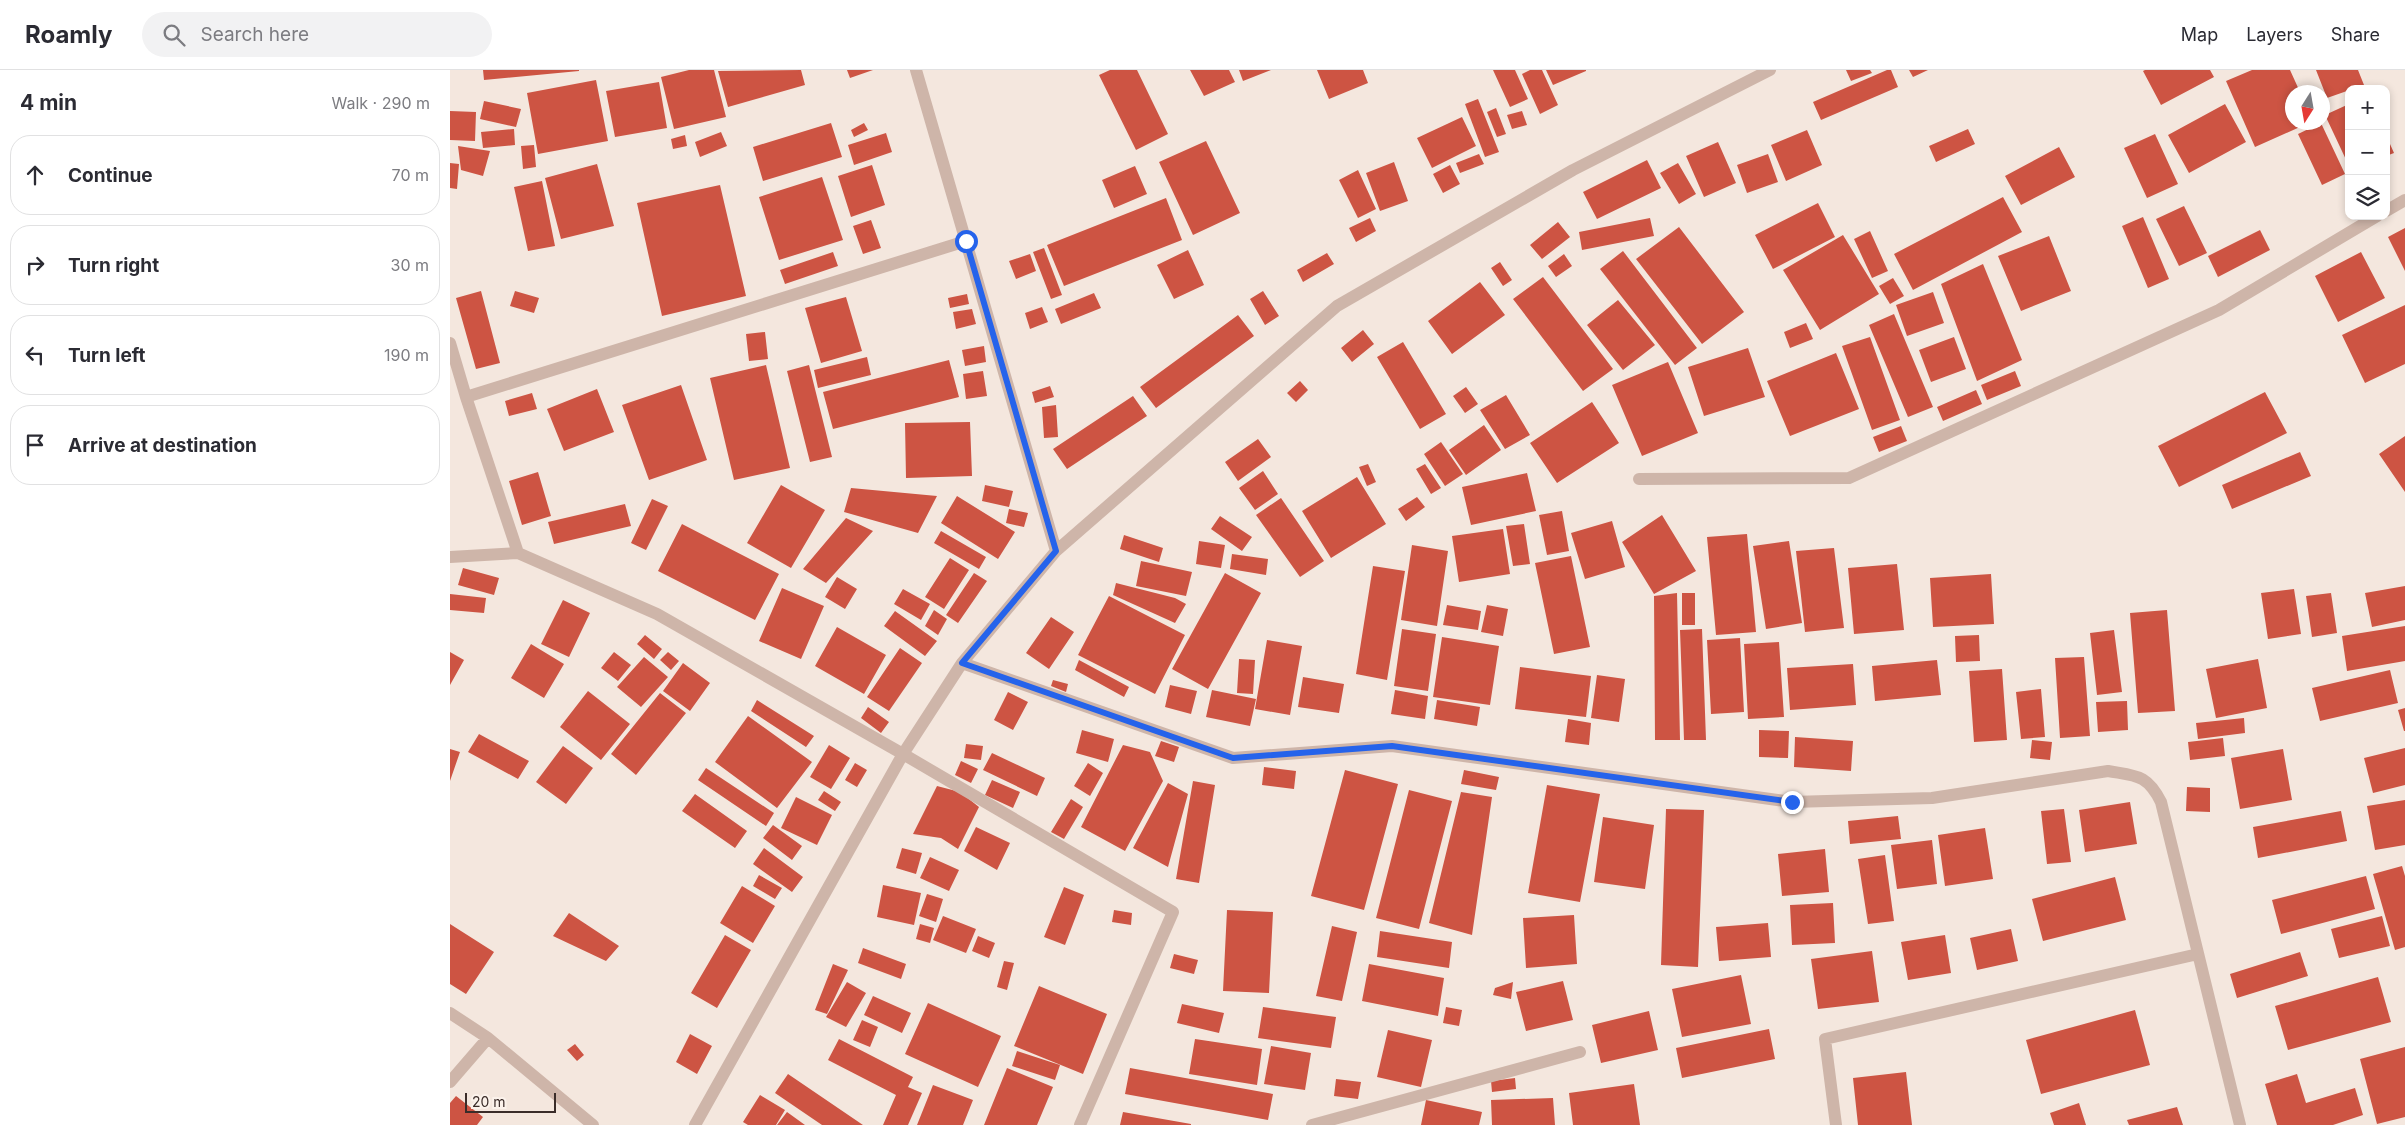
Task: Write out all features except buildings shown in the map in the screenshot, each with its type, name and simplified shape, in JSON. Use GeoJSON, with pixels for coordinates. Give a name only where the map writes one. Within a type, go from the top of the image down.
{"type":"FeatureCollection","features":[{"type":"Feature","properties":{"kind":"street"},"geometry":{"type":"LineString","coordinates":[[916,70],[1056,551]]}},
{"type":"Feature","properties":{"kind":"street"},"geometry":{"type":"LineString","coordinates":[[695,1125],[903,754],[962,663],[1056,551],[1336,306],[1573,170],[1770,70]]}},
{"type":"Feature","properties":{"kind":"street"},"geometry":{"type":"LineString","coordinates":[[2390,209],[2405,200]]}},
{"type":"Feature","properties":{"kind":"street"},"geometry":{"type":"LineString","coordinates":[[1639,479],[1849,478],[2219,310],[2370,220]]}},
{"type":"Feature","properties":{"kind":"street"},"geometry":{"type":"LineString","coordinates":[[466,397],[966,241]]}},
{"type":"Feature","properties":{"kind":"street"},"geometry":{"type":"LineString","coordinates":[[450,343],[518,553]]}},
{"type":"Feature","properties":{"kind":"street"},"geometry":{"type":"LineString","coordinates":[[450,557],[518,553],[657,614],[903,754],[1172,912],[1080,1125]]}},
{"type":"Feature","properties":{"kind":"street"},"geometry":{"type":"LineString","coordinates":[[962,663],[1233,758],[1392,746],[1792,802],[1932,798],[2108,771],[2136,776],[2153,785],[2161,802],[2240,1125]]}},
{"type":"Feature","properties":{"kind":"street"},"geometry":{"type":"LineString","coordinates":[[1836,1125],[1825,1038],[2198,954]]}},
{"type":"Feature","properties":{"kind":"street"},"geometry":{"type":"LineString","coordinates":[[450,1013],[488,1038],[592,1125]]}},
{"type":"Feature","properties":{"kind":"street"},"geometry":{"type":"LineString","coordinates":[[450,1082],[488,1038]]}},
{"type":"Feature","properties":{"kind":"street"},"geometry":{"type":"LineString","coordinates":[[1312,1125],[1580,1052]]}},
{"type":"Feature","properties":{"kind":"route"},"geometry":{"type":"LineString","coordinates":[[966,241],[1056,551],[962,663],[1233,758],[1392,746],[1792,802]]}}]}
